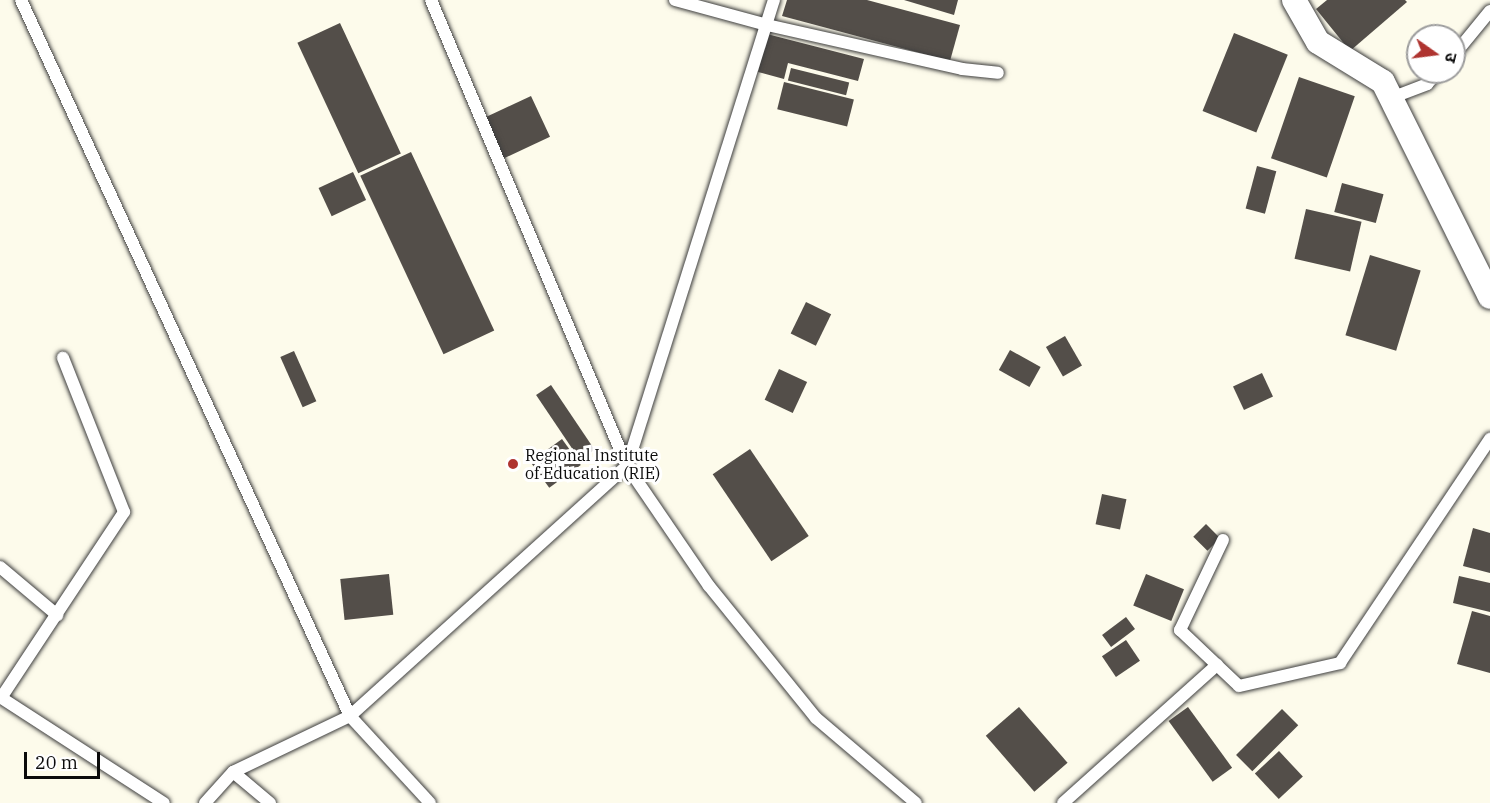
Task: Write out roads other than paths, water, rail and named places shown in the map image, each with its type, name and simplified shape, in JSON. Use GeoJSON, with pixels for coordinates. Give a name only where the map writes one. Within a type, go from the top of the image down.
{"type":"FeatureCollection","features":[{"type":"Feature","properties":{"kind":"street"},"geometry":{"type":"LineString","coordinates":[[1303,4],[1318,42],[1383,82],[1490,297]]}},
{"type":"Feature","properties":{"kind":"lane"},"geometry":{"type":"LineString","coordinates":[[21,0],[350,716],[430,803]]}},
{"type":"Feature","properties":{"kind":"lane"},"geometry":{"type":"LineString","coordinates":[[431,0],[627,466],[709,586],[816,718],[916,803]]}},
{"type":"Feature","properties":{"kind":"lane"},"geometry":{"type":"LineString","coordinates":[[675,0],[767,25],[962,69],[998,73]]}},
{"type":"Feature","properties":{"kind":"lane"},"geometry":{"type":"LineString","coordinates":[[205,803],[233,771],[350,716],[627,466],[774,0]]}},
{"type":"Feature","properties":{"kind":"lane"},"geometry":{"type":"LineString","coordinates":[[1466,41],[1490,11]]}},
{"type":"Feature","properties":{"kind":"lane"},"geometry":{"type":"LineString","coordinates":[[1391,98],[1427,84]]}},
{"type":"Feature","properties":{"kind":"lane"},"geometry":{"type":"LineString","coordinates":[[63,358],[124,513],[0,698],[164,803]]}},
{"type":"Feature","properties":{"kind":"lane"},"geometry":{"type":"LineString","coordinates":[[1223,540],[1180,630],[1239,686],[1340,663],[1490,439]]}},
{"type":"Feature","properties":{"kind":"lane"},"geometry":{"type":"LineString","coordinates":[[0,567],[57,615]]}},
{"type":"Feature","properties":{"kind":"lane"},"geometry":{"type":"LineString","coordinates":[[1063,803],[1218,665]]}},
{"type":"Feature","properties":{"kind":"lane"},"geometry":{"type":"LineString","coordinates":[[233,771],[270,803]]}},
{"type":"Feature","properties":{"kind":"place","name":"Regional Institute of Education (RIE)"},"geometry":{"type":"Point","coordinates":[513,464]}}]}
